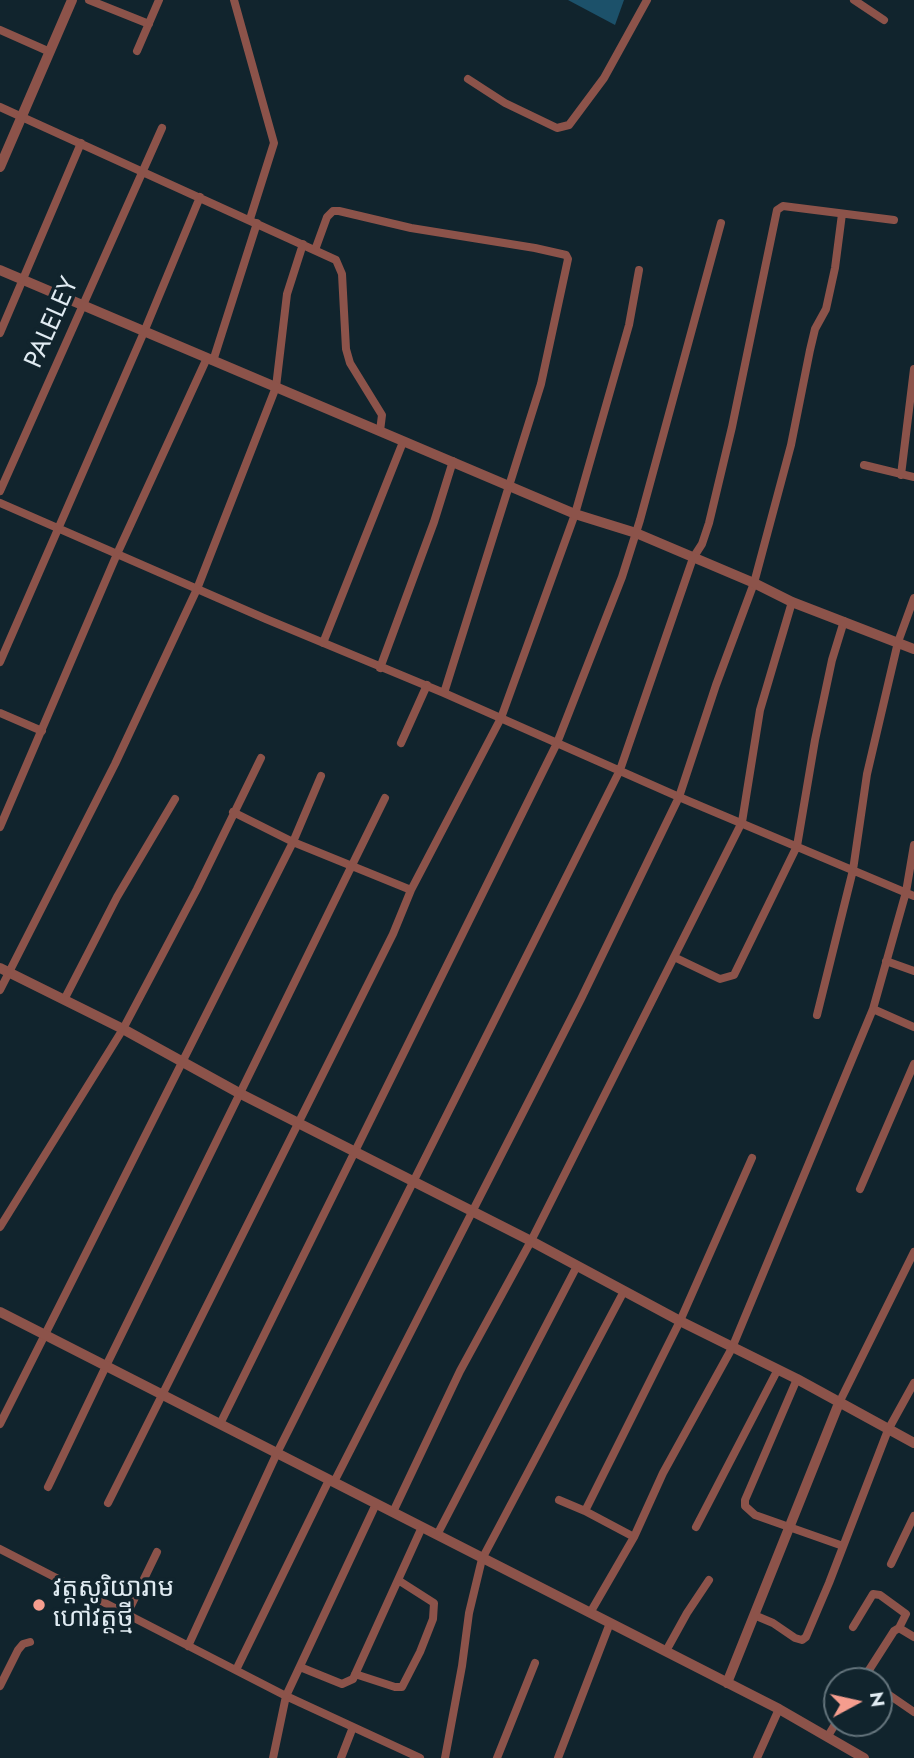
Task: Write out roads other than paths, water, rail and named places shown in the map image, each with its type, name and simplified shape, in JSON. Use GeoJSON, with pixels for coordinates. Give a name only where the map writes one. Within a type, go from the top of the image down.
{"type":"FeatureCollection","features":[{"type":"Feature","properties":{"kind":"street"},"geometry":{"type":"LineString","coordinates":[[0,167],[72,0]]}},
{"type":"Feature","properties":{"kind":"street"},"geometry":{"type":"LineString","coordinates":[[89,0],[149,24]]}},
{"type":"Feature","properties":{"kind":"street"},"geometry":{"type":"LineString","coordinates":[[137,51],[159,0]]}},
{"type":"Feature","properties":{"kind":"street"},"geometry":{"type":"LineString","coordinates":[[0,827],[117,554],[210,359],[253,221],[274,144],[234,0]]}},
{"type":"Feature","properties":{"kind":"street"},"geometry":{"type":"LineString","coordinates":[[468,79],[505,103],[557,128],[569,125],[604,78],[647,0]]}},
{"type":"Feature","properties":{"kind":"street"},"geometry":{"type":"LineString","coordinates":[[854,0],[884,20]]}},
{"type":"Feature","properties":{"kind":"street"},"geometry":{"type":"LineString","coordinates":[[0,30],[50,51]]}},
{"type":"Feature","properties":{"kind":"street"},"geometry":{"type":"LineString","coordinates":[[0,107],[303,244],[340,264],[346,349],[350,363],[382,415],[380,432]]}},
{"type":"Feature","properties":{"kind":"street","name":"PALELEY"},"geometry":{"type":"LineString","coordinates":[[0,491],[162,128]]}},
{"type":"Feature","properties":{"kind":"street"},"geometry":{"type":"LineString","coordinates":[[0,333],[81,143]]}},
{"type":"Feature","properties":{"kind":"street"},"geometry":{"type":"LineString","coordinates":[[0,662],[145,332],[200,197]]}},
{"type":"Feature","properties":{"kind":"street"},"geometry":{"type":"LineString","coordinates":[[188,1646],[277,1453],[620,770],[693,558],[702,544],[709,523],[733,426],[777,210],[783,206],[894,220]]}},
{"type":"Feature","properties":{"kind":"street"},"geometry":{"type":"LineString","coordinates":[[315,250],[327,217],[332,211],[339,211],[411,228],[566,255],[569,262],[541,384],[444,693]]}},
{"type":"Feature","properties":{"kind":"street"},"geometry":{"type":"LineString","coordinates":[[236,1670],[473,1212],[679,797],[716,685],[754,583],[789,453],[810,350],[826,309],[842,214]]}},
{"type":"Feature","properties":{"kind":"street"},"geometry":{"type":"LineString","coordinates":[[220,1424],[558,743],[622,577],[636,533],[721,223]]}},
{"type":"Feature","properties":{"kind":"street"},"geometry":{"type":"LineString","coordinates":[[0,990],[5,970],[115,764],[198,589],[276,387],[287,294],[303,244]]}},
{"type":"Feature","properties":{"kind":"street"},"geometry":{"type":"LineString","coordinates":[[0,270],[575,514],[636,533],[792,602],[914,649]]}},
{"type":"Feature","properties":{"kind":"street"},"geometry":{"type":"LineString","coordinates":[[108,1503],[393,934],[411,890],[501,718],[575,514],[629,325],[639,270]]}},
{"type":"Feature","properties":{"kind":"street"},"geometry":{"type":"LineString","coordinates":[[901,475],[914,369]]}},
{"type":"Feature","properties":{"kind":"street"},"geometry":{"type":"LineString","coordinates":[[323,643],[403,442]]}},
{"type":"Feature","properties":{"kind":"street"},"geometry":{"type":"LineString","coordinates":[[380,668],[434,522],[453,461]]}},
{"type":"Feature","properties":{"kind":"street"},"geometry":{"type":"LineString","coordinates":[[864,465],[914,477]]}},
{"type":"Feature","properties":{"kind":"street"},"geometry":{"type":"LineString","coordinates":[[0,503],[910,894]]}},
{"type":"Feature","properties":{"kind":"street"},"geometry":{"type":"LineString","coordinates":[[817,1015],[853,870],[867,774],[898,642],[914,598]]}},
{"type":"Feature","properties":{"kind":"street"},"geometry":{"type":"LineString","coordinates":[[393,1512],[460,1371],[531,1241],[742,822],[760,710],[792,602]]}},
{"type":"Feature","properties":{"kind":"street"},"geometry":{"type":"LineString","coordinates":[[674,957],[720,979],[734,975],[797,846],[815,740],[832,660],[844,621]]}},
{"type":"Feature","properties":{"kind":"street"},"geometry":{"type":"LineString","coordinates":[[401,743],[427,685]]}},
{"type":"Feature","properties":{"kind":"street"},"geometry":{"type":"LineString","coordinates":[[0,713],[42,731]]}},
{"type":"Feature","properties":{"kind":"street"},"geometry":{"type":"LineString","coordinates":[[0,1227],[123,1029],[197,889],[261,758]]}},
{"type":"Feature","properties":{"kind":"street"},"geometry":{"type":"LineString","coordinates":[[0,1424],[293,842],[321,776]]}},
{"type":"Feature","properties":{"kind":"street"},"geometry":{"type":"LineString","coordinates":[[48,1487],[385,798]]}},
{"type":"Feature","properties":{"kind":"street"},"geometry":{"type":"LineString","coordinates":[[64,1000],[117,897],[175,799]]}},
{"type":"Feature","properties":{"kind":"street"},"geometry":{"type":"LineString","coordinates":[[233,812],[293,842],[411,890]]}},
{"type":"Feature","properties":{"kind":"street"},"geometry":{"type":"LineString","coordinates":[[590,1613],[634,1537],[663,1474],[732,1348],[873,1009],[886,961],[910,894],[914,845]]}},
{"type":"Feature","properties":{"kind":"street"},"geometry":{"type":"LineString","coordinates":[[886,961],[914,971]]}},
{"type":"Feature","properties":{"kind":"street"},"geometry":{"type":"LineString","coordinates":[[5,970],[123,1029],[239,1093],[531,1241],[732,1348],[797,1379],[914,1443]]}},
{"type":"Feature","properties":{"kind":"street"},"geometry":{"type":"LineString","coordinates":[[873,1009],[914,1027]]}},
{"type":"Feature","properties":{"kind":"street"},"geometry":{"type":"LineString","coordinates":[[860,1189],[914,1063]]}},
{"type":"Feature","properties":{"kind":"street"},"geometry":{"type":"LineString","coordinates":[[585,1511],[680,1321],[752,1158]]}},
{"type":"Feature","properties":{"kind":"street"},"geometry":{"type":"LineString","coordinates":[[727,1683],[839,1403],[914,1252]]}},
{"type":"Feature","properties":{"kind":"street"},"geometry":{"type":"LineString","coordinates":[[437,1535],[578,1266]]}},
{"type":"Feature","properties":{"kind":"street"},"geometry":{"type":"LineString","coordinates":[[445,1758],[469,1613],[482,1559],[624,1291]]}},
{"type":"Feature","properties":{"kind":"street"},"geometry":{"type":"LineString","coordinates":[[0,1312],[823,1733]]}},
{"type":"Feature","properties":{"kind":"street"},"geometry":{"type":"LineString","coordinates":[[696,1527],[777,1371]]}},
{"type":"Feature","properties":{"kind":"street"},"geometry":{"type":"LineString","coordinates":[[797,1379],[744,1504],[755,1515],[843,1546]]}},
{"type":"Feature","properties":{"kind":"street"},"geometry":{"type":"LineString","coordinates":[[754,1615],[773,1623],[799,1640],[806,1637],[888,1430],[914,1382]]}},
{"type":"Feature","properties":{"kind":"street"},"geometry":{"type":"LineString","coordinates":[[559,1500],[634,1537]]}},
{"type":"Feature","properties":{"kind":"street"},"geometry":{"type":"LineString","coordinates":[[273,1758],[286,1696],[376,1504]]}},
{"type":"Feature","properties":{"kind":"street"},"geometry":{"type":"LineString","coordinates":[[891,1564],[914,1516]]}},
{"type":"Feature","properties":{"kind":"street"},"geometry":{"type":"LineString","coordinates":[[300,1667],[342,1684],[350,1682],[422,1527]]}},
{"type":"Feature","properties":{"kind":"street"},"geometry":{"type":"LineString","coordinates":[[0,1549],[286,1696],[419,1758]]}},
{"type":"Feature","properties":{"kind":"street"},"geometry":{"type":"LineString","coordinates":[[127,1614],[157,1552]]}},
{"type":"Feature","properties":{"kind":"street"},"geometry":{"type":"LineString","coordinates":[[355,1674],[402,1687],[420,1651],[433,1619],[435,1605],[431,1598],[398,1580]]}},
{"type":"Feature","properties":{"kind":"street"},"geometry":{"type":"LineString","coordinates":[[666,1651],[709,1580]]}},
{"type":"Feature","properties":{"kind":"street"},"geometry":{"type":"LineString","coordinates":[[853,1628],[870,1597],[877,1594],[906,1614],[873,1667]]}},
{"type":"Feature","properties":{"kind":"street"},"geometry":{"type":"LineString","coordinates":[[558,1758],[610,1623]]}},
{"type":"Feature","properties":{"kind":"street"},"geometry":{"type":"LineString","coordinates":[[899,1628],[914,1637]]}},
{"type":"Feature","properties":{"kind":"street"},"geometry":{"type":"LineString","coordinates":[[0,1686],[18,1650],[23,1644],[30,1642]]}},
{"type":"Feature","properties":{"kind":"street"},"geometry":{"type":"LineString","coordinates":[[496,1758],[535,1663]]}},
{"type":"Feature","properties":{"kind":"street"},"geometry":{"type":"LineString","coordinates":[[893,1698],[914,1712]]}},
{"type":"Feature","properties":{"kind":"street"},"geometry":{"type":"LineString","coordinates":[[757,1758],[779,1709]]}},
{"type":"Feature","properties":{"kind":"street"},"geometry":{"type":"LineString","coordinates":[[341,1758],[353,1727]]}},
{"type":"Feature","properties":{"kind":"street"},"geometry":{"type":"LineString","coordinates":[[830,1737],[864,1758]]}},
{"type":"Feature","properties":{"kind":"water"},"geometry":{"type":"Polygon","coordinates":[[[568,0],[624,0],[615,25],[568,0]]]}},
{"type":"Feature","properties":{"kind":"place","name":"វត្តសូរិយារាម ហៅវត្តថ្មី"},"geometry":{"type":"Point","coordinates":[39,1605]}}]}
